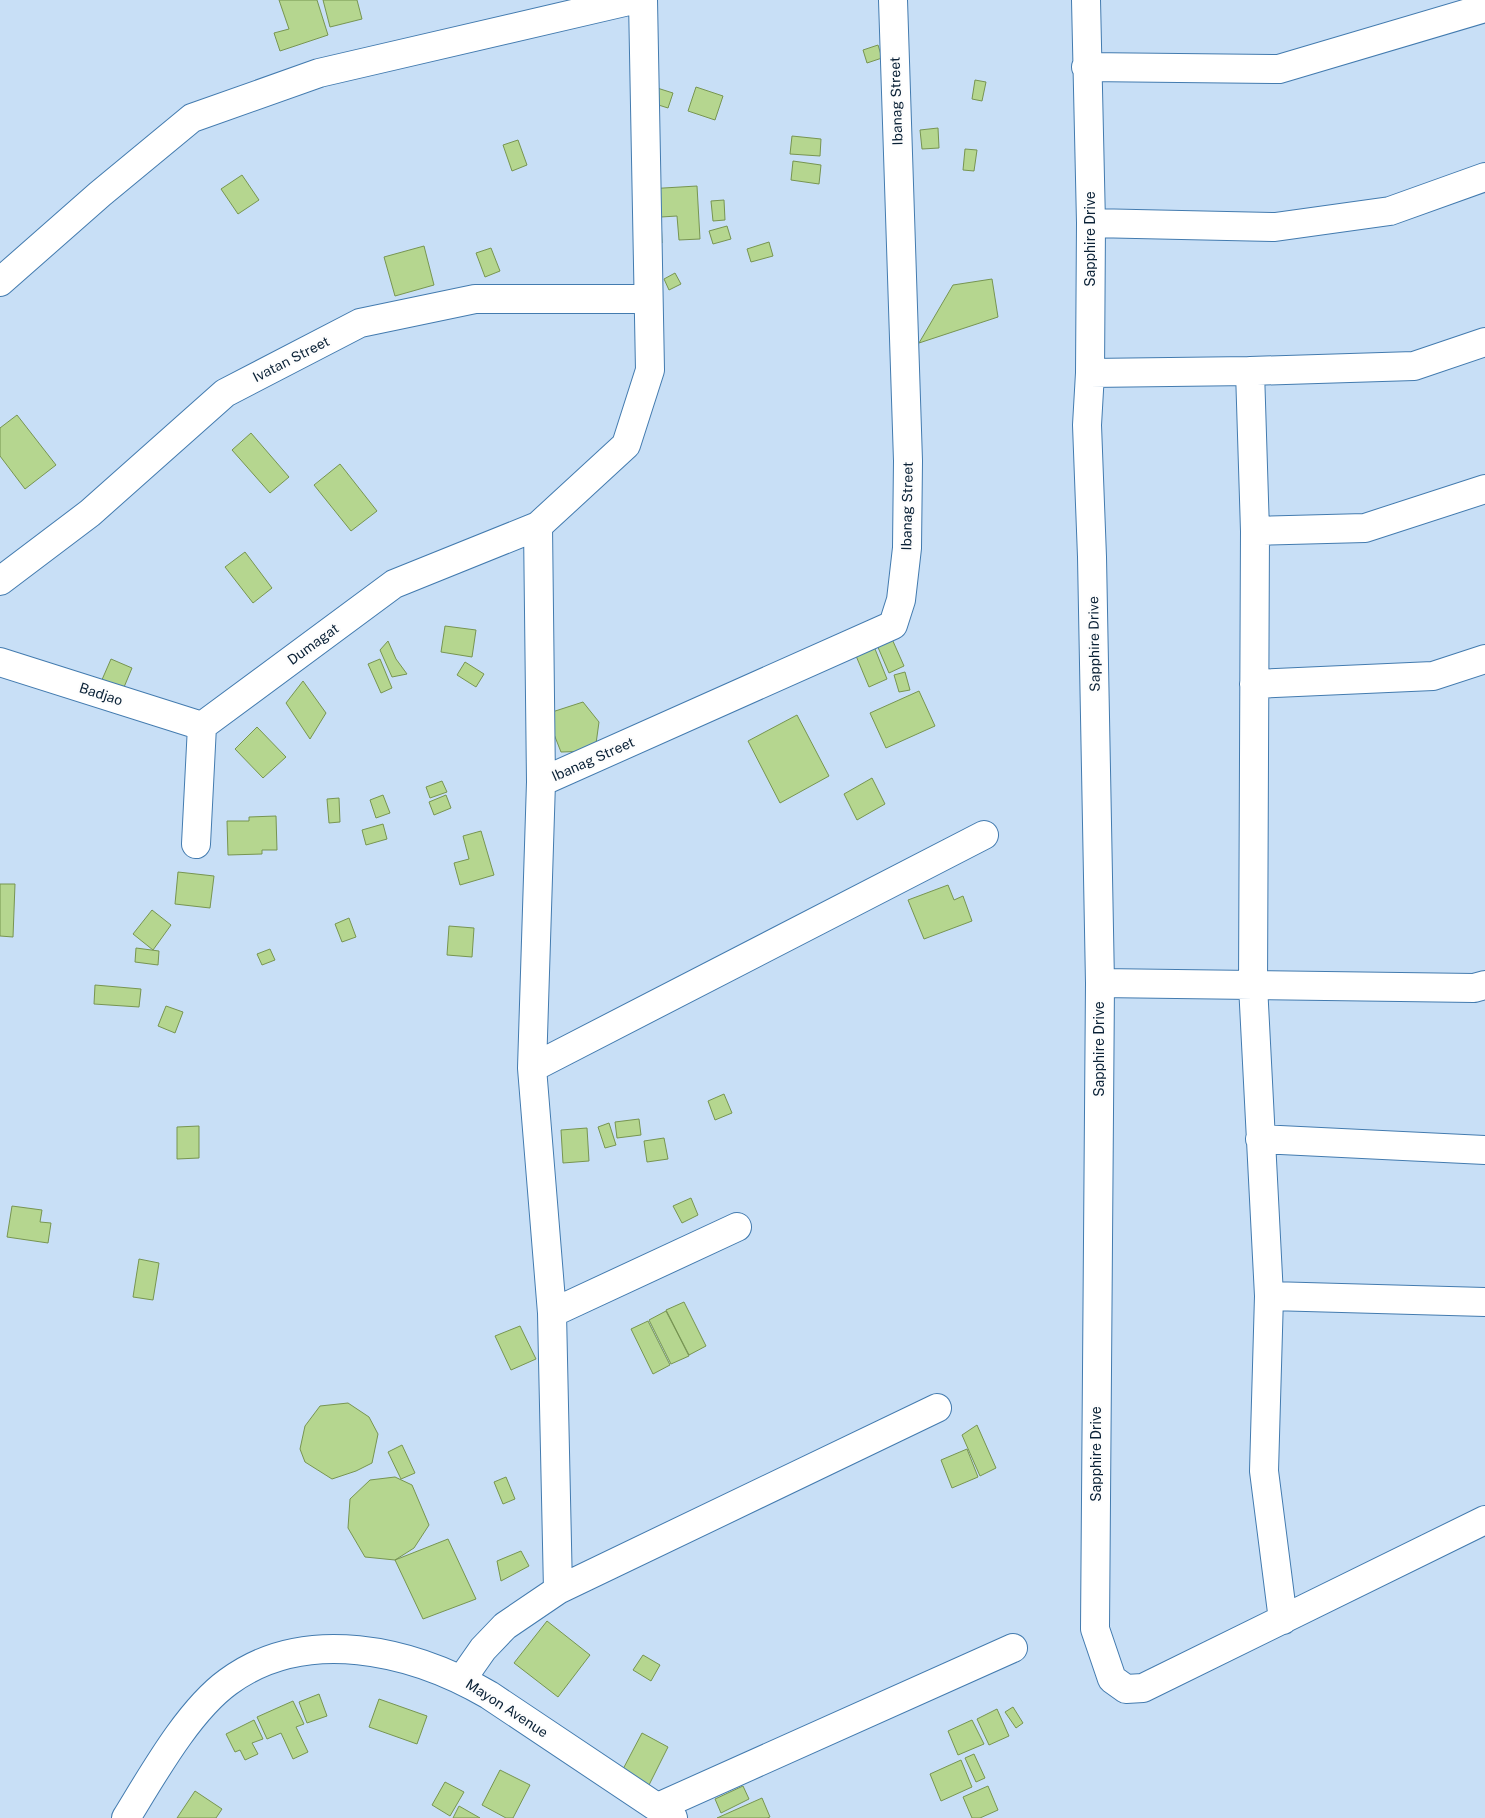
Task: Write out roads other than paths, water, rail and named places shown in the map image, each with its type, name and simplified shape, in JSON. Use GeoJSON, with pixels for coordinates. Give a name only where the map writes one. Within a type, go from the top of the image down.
{"type":"FeatureCollection","features":[{"type":"Feature","properties":{"kind":"street"},"geometry":{"type":"LineString","coordinates":[[0,282],[100,194],[192,118],[319,72],[633,0]]}},
{"type":"Feature","properties":{"kind":"street"},"geometry":{"type":"LineString","coordinates":[[558,1590],[552,1313],[532,1068],[541,782],[538,526],[626,445],[650,370],[643,0]]}},
{"type":"Feature","properties":{"kind":"street","name":"Ibanag Street"},"geometry":{"type":"LineString","coordinates":[[541,782],[893,625],[901,600],[907,548],[908,461],[893,0]]}},
{"type":"Feature","properties":{"kind":"street","name":"Sapphire Drive"},"geometry":{"type":"LineString","coordinates":[[1086,0],[1086,67],[1091,223],[1090,373],[1087,425],[1092,557],[1100,983],[1095,1629],[1112,1679],[1126,1689],[1143,1688],[1485,1520]]}},
{"type":"Feature","properties":{"kind":"street"},"geometry":{"type":"LineString","coordinates":[[1086,67],[1279,69],[1485,8]]}},
{"type":"Feature","properties":{"kind":"street"},"geometry":{"type":"LineString","coordinates":[[1091,223],[1275,227],[1390,211],[1485,177]]}},
{"type":"Feature","properties":{"kind":"street","name":"Ivatan Street"},"geometry":{"type":"LineString","coordinates":[[0,582],[90,513],[225,393],[360,323],[475,298],[648,298]]}},
{"type":"Feature","properties":{"kind":"street"},"geometry":{"type":"LineString","coordinates":[[1090,373],[1414,366],[1485,342]]}},
{"type":"Feature","properties":{"kind":"street"},"geometry":{"type":"LineString","coordinates":[[1250,371],[1255,530],[1253,986],[1269,1296],[1264,1471],[1283,1620]]}},
{"type":"Feature","properties":{"kind":"street"},"geometry":{"type":"LineString","coordinates":[[1255,530],[1365,528],[1485,489]]}},
{"type":"Feature","properties":{"kind":"street","name":"Dumagat"},"geometry":{"type":"LineString","coordinates":[[202,726],[394,584],[538,526]]}},
{"type":"Feature","properties":{"kind":"street"},"geometry":{"type":"LineString","coordinates":[[1254,684],[1433,676],[1485,659]]}},
{"type":"Feature","properties":{"kind":"street","name":"Badjao"},"geometry":{"type":"LineString","coordinates":[[0,662],[202,726]]}},
{"type":"Feature","properties":{"kind":"street"},"geometry":{"type":"LineString","coordinates":[[196,844],[202,726]]}},
{"type":"Feature","properties":{"kind":"street"},"geometry":{"type":"LineString","coordinates":[[532,1068],[984,836]]}},
{"type":"Feature","properties":{"kind":"street"},"geometry":{"type":"LineString","coordinates":[[1100,983],[1474,988],[1485,984]]}},
{"type":"Feature","properties":{"kind":"street"},"geometry":{"type":"LineString","coordinates":[[1260,1139],[1485,1150]]}},
{"type":"Feature","properties":{"kind":"street"},"geometry":{"type":"LineString","coordinates":[[552,1313],[737,1227]]}},
{"type":"Feature","properties":{"kind":"street"},"geometry":{"type":"LineString","coordinates":[[1269,1296],[1485,1302]]}},
{"type":"Feature","properties":{"kind":"street"},"geometry":{"type":"LineString","coordinates":[[462,1679],[483,1649],[505,1626],[558,1590],[937,1408]]}},
{"type":"Feature","properties":{"kind":"street"},"geometry":{"type":"LineString","coordinates":[[665,1813],[1013,1648]]}},
{"type":"Feature","properties":{"kind":"street","name":"Mayon Avenue"},"geometry":{"type":"LineString","coordinates":[[126,1818],[159,1765],[190,1722],[208,1700],[227,1682],[248,1669],[270,1659],[297,1651],[322,1649],[347,1649],[399,1658],[430,1666],[462,1679],[489,1694],[665,1813]]}}]}
